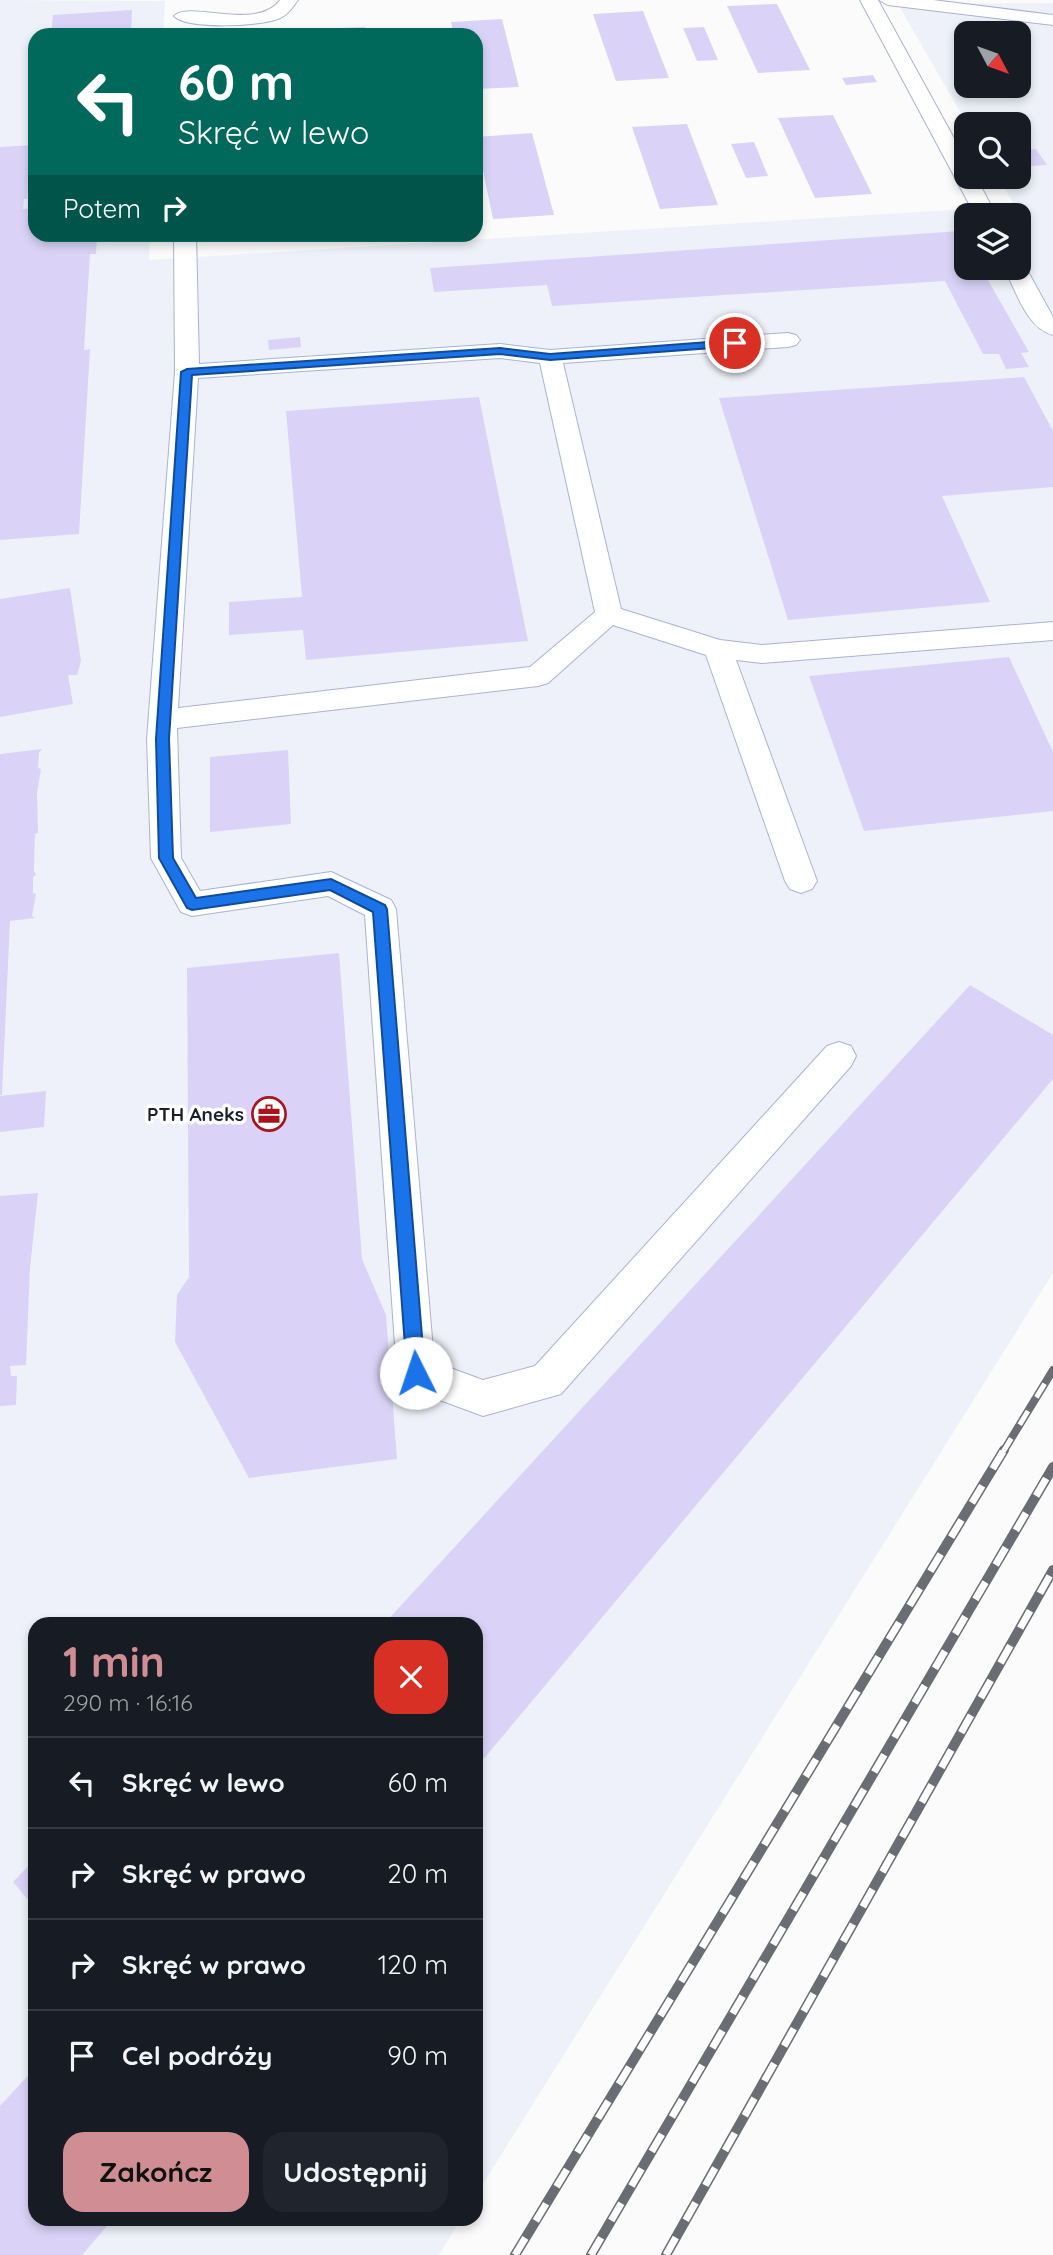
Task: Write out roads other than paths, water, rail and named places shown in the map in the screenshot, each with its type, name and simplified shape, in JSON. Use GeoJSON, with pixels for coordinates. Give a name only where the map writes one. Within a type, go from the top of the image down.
{"type":"FeatureCollection","features":[{"type":"Feature","properties":{"kind":"lane"},"geometry":{"type":"LineString","coordinates":[[183,17],[257,19],[280,12],[289,0]]}},
{"type":"Feature","properties":{"kind":"lane"},"geometry":{"type":"LineString","coordinates":[[869,0],[979,203]]}},
{"type":"Feature","properties":{"kind":"lane"},"geometry":{"type":"LineString","coordinates":[[888,0],[1053,20]]}},
{"type":"Feature","properties":{"kind":"lane"},"geometry":{"type":"LineString","coordinates":[[185,242],[187,372],[164,720],[166,858],[192,904],[331,884],[380,909],[416,1373],[484,1398],[547,1381],[839,1056]]}},
{"type":"Feature","properties":{"kind":"lane"},"geometry":{"type":"LineString","coordinates":[[1021,280],[1042,319],[1053,328]]}},
{"type":"Feature","properties":{"kind":"lane"},"geometry":{"type":"LineString","coordinates":[[187,372],[500,351],[550,357],[788,340]]}},
{"type":"Feature","properties":{"kind":"lane"},"geometry":{"type":"LineString","coordinates":[[550,357],[609,614]]}},
{"type":"Feature","properties":{"kind":"lane"},"geometry":{"type":"LineString","coordinates":[[164,720],[538,676],[609,614]]}},
{"type":"Feature","properties":{"kind":"lane"},"geometry":{"type":"LineString","coordinates":[[609,614],[718,649],[762,654],[1053,631]]}},
{"type":"Feature","properties":{"kind":"lane"},"geometry":{"type":"LineString","coordinates":[[718,649],[801,881]]}},
{"type":"Feature","properties":{"kind":"railway"},"geometry":{"type":"LineString","coordinates":[[1003,1452],[1053,1370]]}},
{"type":"Feature","properties":{"kind":"railway"},"geometry":{"type":"LineString","coordinates":[[515,2255],[1004,1450]]}},
{"type":"Feature","properties":{"kind":"railway"},"geometry":{"type":"LineString","coordinates":[[591,2255],[1053,1467]]}},
{"type":"Feature","properties":{"kind":"railway"},"geometry":{"type":"LineString","coordinates":[[666,2255],[1053,1570]]}},
{"type":"Feature","properties":{"kind":"place","name":"PTH Aneks"},"geometry":{"type":"Point","coordinates":[269,1114]}}]}
